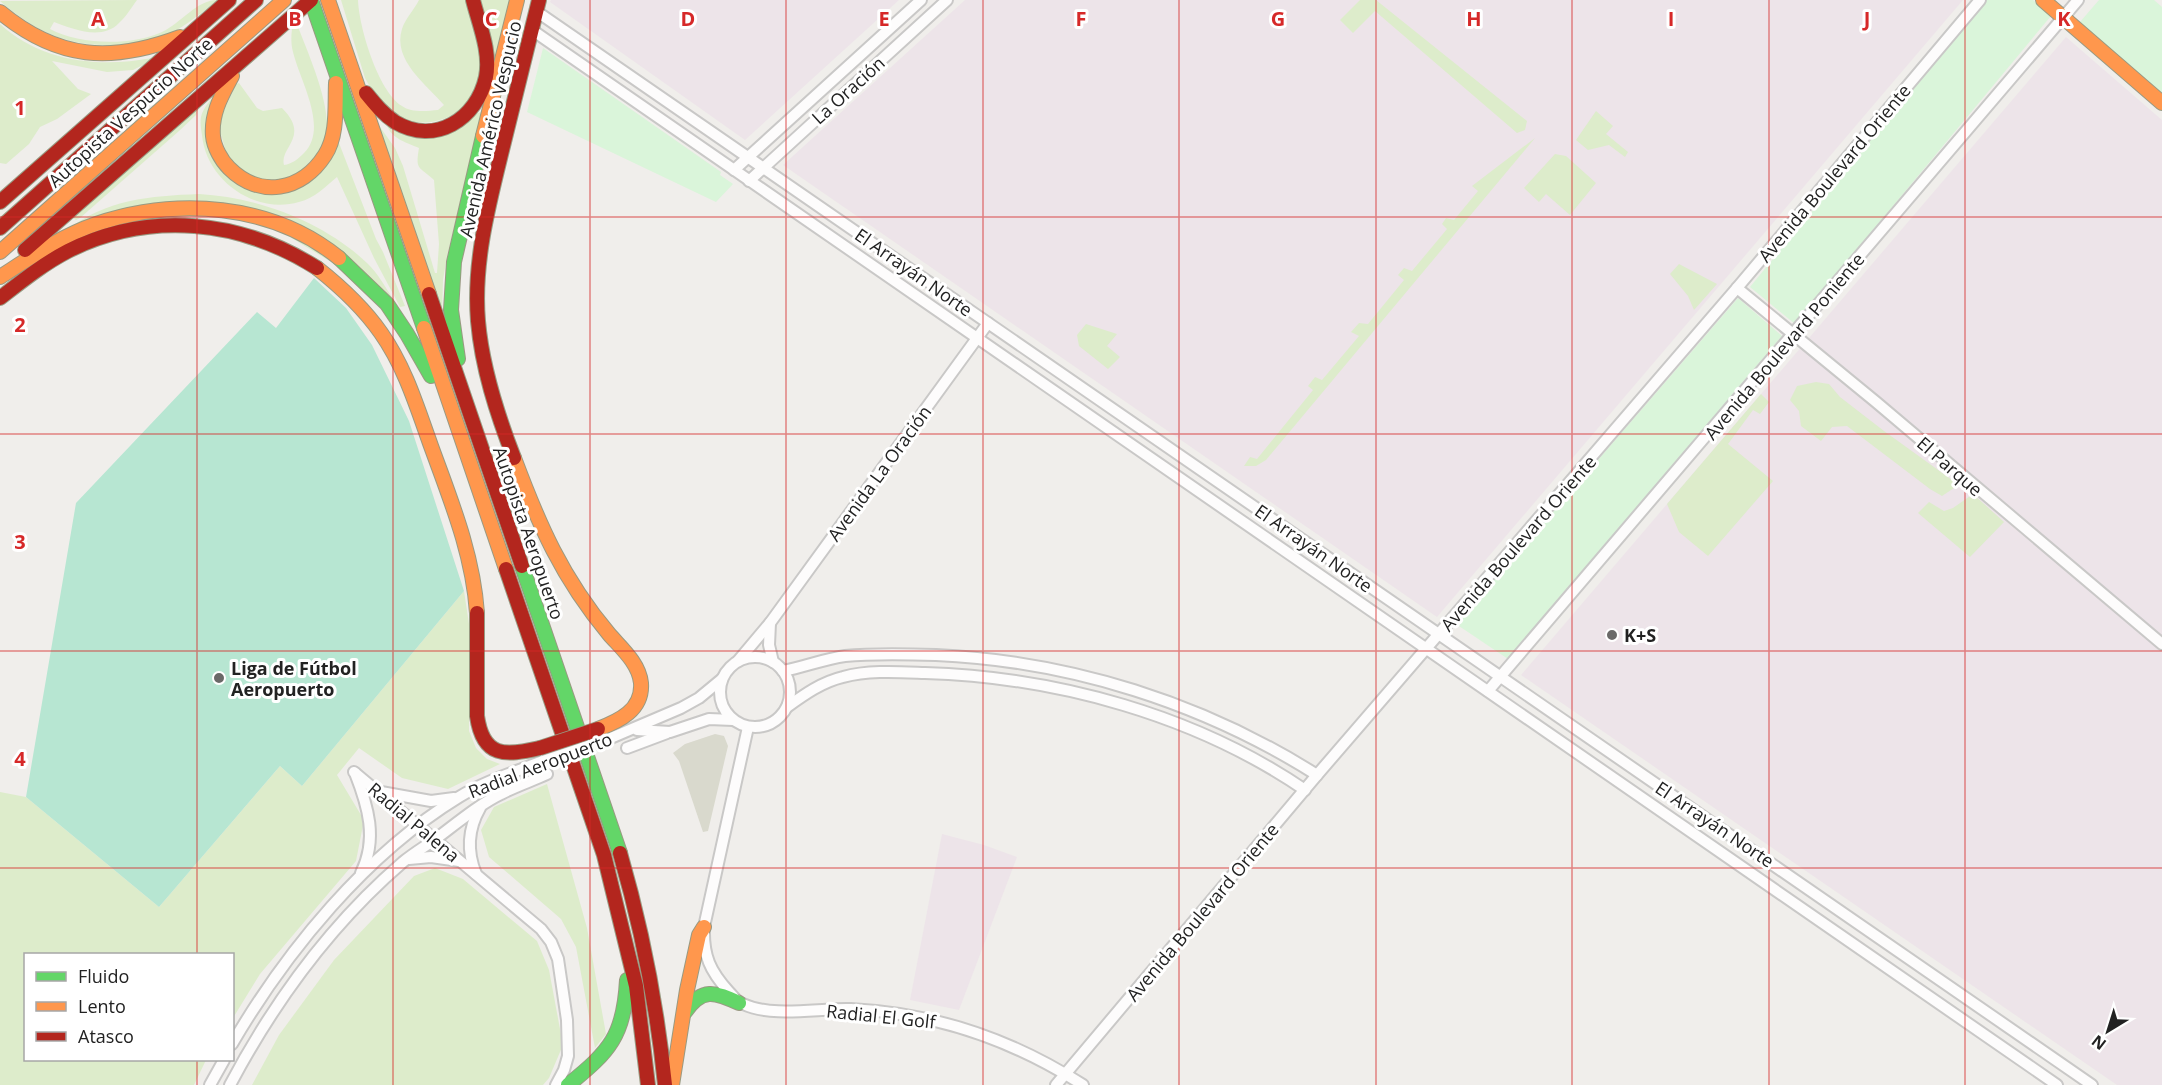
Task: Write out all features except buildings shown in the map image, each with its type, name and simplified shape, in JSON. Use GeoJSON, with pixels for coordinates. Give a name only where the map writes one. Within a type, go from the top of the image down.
{"type":"FeatureCollection","features":[{"type":"Feature","properties":{"kind":"main road"},"geometry":{"type":"LineString","coordinates":[[0,202],[229,0]]}},
{"type":"Feature","properties":{"kind":"main road","name":"Autopista Vespucio Norte"},"geometry":{"type":"LineString","coordinates":[[0,228],[256,0]]}},
{"type":"Feature","properties":{"kind":"main road","name":"Autopista Vespucio Norte"},"geometry":{"type":"LineString","coordinates":[[0,252],[284,0]]}},
{"type":"Feature","properties":{"kind":"main road"},"geometry":{"type":"LineString","coordinates":[[0,276],[72,208],[311,0]]}},
{"type":"Feature","properties":{"kind":"main road","name":"Autopista Aeropuerto"},"geometry":{"type":"LineString","coordinates":[[311,0],[611,879],[640,1013],[648,1085]]}},
{"type":"Feature","properties":{"kind":"main road"},"geometry":{"type":"LineString","coordinates":[[349,63],[369,98],[382,114],[394,123],[421,132],[435,131],[452,125],[471,109],[480,95],[485,79],[487,60],[473,0]]}},
{"type":"Feature","properties":{"kind":"main road"},"geometry":{"type":"LineString","coordinates":[[465,402],[452,310],[454,262],[467,200],[517,0]]}},
{"type":"Feature","properties":{"kind":"main road"},"geometry":{"type":"LineString","coordinates":[[2043,0],[2162,103]]}},
{"type":"Feature","properties":{"kind":"main road","name":"Autopista Aeropuerto"},"geometry":{"type":"LineString","coordinates":[[330,6],[620,853],[647,956],[659,1025],[665,1085]]}},
{"type":"Feature","properties":{"kind":"main road","name":"Avenida Américo Vespucio"},"geometry":{"type":"LineString","coordinates":[[0,298],[33,271],[72,248],[114,233],[148,226],[167,225],[204,226],[254,237],[293,254],[339,285],[368,316],[398,362],[458,524],[474,581],[477,609],[477,716],[479,731],[485,743],[502,753],[542,754],[602,734],[632,710],[640,694],[639,676],[631,660],[592,613],[568,578],[544,534],[514,460],[491,393],[483,359],[478,320],[478,277],[483,235],[537,6]]}},
{"type":"Feature","properties":{"kind":"main road"},"geometry":{"type":"LineString","coordinates":[[0,12],[15,25],[41,40],[66,49],[89,53],[118,53],[148,48],[164,44],[195,30]]}},
{"type":"Feature","properties":{"kind":"main road"},"geometry":{"type":"LineString","coordinates":[[248,56],[219,98],[213,112],[212,134],[218,154],[227,168],[240,179],[263,188],[280,188],[295,183],[309,175],[321,162],[329,148],[333,131],[337,74]]}},
{"type":"Feature","properties":{"kind":"main road"},"geometry":{"type":"LineString","coordinates":[[0,276],[61,238],[97,223],[133,212],[186,207],[221,209],[254,216],[285,227],[315,242],[343,261],[362,278],[398,320],[449,406]]}},
{"type":"Feature","properties":{"kind":"main road"},"geometry":{"type":"LineString","coordinates":[[672,1085],[687,990],[699,935],[704,927]]}},
{"type":"Feature","properties":{"kind":"main road"},"geometry":{"type":"LineString","coordinates":[[568,1085],[597,1060],[618,1034],[625,1012],[628,951]]}},
{"type":"Feature","properties":{"kind":"main road"},"geometry":{"type":"LineString","coordinates":[[684,1014],[696,998],[708,992],[719,993],[739,1003]]}},
{"type":"Feature","properties":{"kind":"street","name":"La Oración"},"geometry":{"type":"LineString","coordinates":[[734,170],[921,0]]}},
{"type":"Feature","properties":{"kind":"street","name":"La Oración"},"geometry":{"type":"LineString","coordinates":[[749,181],[947,0]]}},
{"type":"Feature","properties":{"kind":"street","name":"Avenida Boulevard Oriente"},"geometry":{"type":"LineString","coordinates":[[1056,1085],[1317,775],[1737,288],[1980,0]]}},
{"type":"Feature","properties":{"kind":"street","name":"Avenida Boulevard Poniente"},"geometry":{"type":"LineString","coordinates":[[1488,691],[2078,0]]}},
{"type":"Feature","properties":{"kind":"street","name":"El Arrayán Norte"},"geometry":{"type":"LineString","coordinates":[[537,6],[748,157],[2092,1085]]}},
{"type":"Feature","properties":{"kind":"street","name":"El Arrayán Norte"},"geometry":{"type":"LineString","coordinates":[[532,30],[2057,1085]]}},
{"type":"Feature","properties":{"kind":"street","name":"El Parque"},"geometry":{"type":"LineString","coordinates":[[1737,288],[2162,644]]}},
{"type":"Feature","properties":{"kind":"street","name":"Avenida La Oración"},"geometry":{"type":"LineString","coordinates":[[738,661],[770,623],[988,323]]}},
{"type":"Feature","properties":{"kind":"street"},"geometry":{"type":"LineString","coordinates":[[770,623],[769,645],[773,662]]}},
{"type":"Feature","properties":{"kind":"street"},"geometry":{"type":"LineString","coordinates":[[783,671],[845,656],[902,654],[989,659],[1065,671],[1126,687],[1197,713],[1249,736],[1317,775]]}},
{"type":"Feature","properties":{"kind":"street"},"geometry":{"type":"LineString","coordinates":[[787,707],[790,688],[783,671],[773,662],[758,657],[738,661],[727,670],[722,679],[720,694],[722,703],[733,720],[748,727],[759,727],[772,723],[787,707],[816,687],[843,677],[863,674],[937,674],[1012,681],[1090,696],[1170,722],[1238,751],[1305,790]]}},
{"type":"Feature","properties":{"kind":"street","name":"Radial Aeropuerto"},"geometry":{"type":"LineString","coordinates":[[622,734],[681,708],[699,698],[722,679]]}},
{"type":"Feature","properties":{"kind":"street","name":"Radial Aeropuerto"},"geometry":{"type":"LineString","coordinates":[[627,747],[709,719],[733,720]]}},
{"type":"Feature","properties":{"kind":"street"},"geometry":{"type":"LineString","coordinates":[[739,1003],[711,971],[705,947],[704,927],[748,727]]}},
{"type":"Feature","properties":{"kind":"street","name":"Radial Aeropuerto"},"geometry":{"type":"LineString","coordinates":[[602,734],[622,734],[644,730],[670,732]]}},
{"type":"Feature","properties":{"kind":"street","name":"Radial Aeropuerto"},"geometry":{"type":"LineString","coordinates":[[234,1041],[285,965],[358,879],[418,825],[459,797],[542,754]]}},
{"type":"Feature","properties":{"kind":"street","name":"Radial Palena"},"geometry":{"type":"LineString","coordinates":[[358,879],[368,856],[370,824],[367,803],[354,772],[541,929],[555,950],[561,975],[569,1043],[567,1064],[556,1085]]}},
{"type":"Feature","properties":{"kind":"street","name":"Radial Aeropuerto"},"geometry":{"type":"LineString","coordinates":[[230,1085],[265,1023],[303,969],[349,915],[406,860],[481,806],[502,793],[547,774]]}},
{"type":"Feature","properties":{"kind":"street","name":"Radial Aeropuerto"},"geometry":{"type":"LineString","coordinates":[[378,791],[431,801],[459,797]]}},
{"type":"Feature","properties":{"kind":"street","name":"Radial Palena"},"geometry":{"type":"LineString","coordinates":[[477,875],[470,853],[470,836],[481,806]]}},
{"type":"Feature","properties":{"kind":"street"},"geometry":{"type":"LineString","coordinates":[[406,860],[431,857],[459,861]]}},
{"type":"Feature","properties":{"kind":"street","name":"Radial El Golf"},"geometry":{"type":"LineString","coordinates":[[739,1003],[766,1011],[857,1010],[931,1020],[961,1028],[1031,1055],[1083,1085]]}},
{"type":"Feature","properties":{"kind":"street"},"geometry":{"type":"LineString","coordinates":[[210,1085],[223,1061]]}},
{"type":"Feature","properties":{"kind":"shaded area"},"geometry":{"type":"Polygon","coordinates":[[[551,0],[899,0],[745,140],[550,2],[551,0]]]}},
{"type":"Feature","properties":{"kind":"shaded area"},"geometry":{"type":"Polygon","coordinates":[[[965,0],[1963,0],[1437,617],[783,165],[965,0]]]}},
{"type":"Feature","properties":{"kind":"shaded area"},"geometry":{"type":"Polygon","coordinates":[[[2066,37],[2162,120],[2162,1085],[2117,1085],[1521,675],[2066,37]]]}},
{"type":"Feature","properties":{"kind":"shaded area"},"geometry":{"type":"Polygon","coordinates":[[[715,734],[724,736],[728,746],[708,831],[703,832],[679,761],[673,753],[685,744],[715,734]]]}},
{"type":"Feature","properties":{"kind":"shaded area"},"geometry":{"type":"Polygon","coordinates":[[[942,834],[1017,857],[959,1010],[910,1000],[942,834]]]}},
{"type":"Feature","properties":{"kind":"green space"},"geometry":{"type":"Polygon","coordinates":[[[137,0],[122,21],[104,31],[87,32],[54,22],[50,29],[90,41],[136,40],[162,32],[196,8],[217,0],[190,22],[159,39],[139,44],[118,45],[84,43],[54,36],[27,22],[0,1],[137,0]]]}},
{"type":"Feature","properties":{"kind":"green space"},"geometry":{"type":"Polygon","coordinates":[[[341,0],[358,0],[371,58],[393,98],[406,108],[424,111],[438,110],[444,105],[406,61],[400,40],[403,25],[419,0],[466,0],[480,62],[475,87],[465,106],[447,117],[427,122],[406,121],[388,110],[365,78],[341,0]]]}},
{"type":"Feature","properties":{"kind":"green space"},"geometry":{"type":"Polygon","coordinates":[[[476,0],[513,0],[498,56],[491,55],[476,0]]]}},
{"type":"Feature","properties":{"kind":"green space"},"geometry":{"type":"Polygon","coordinates":[[[1360,0],[1376,0],[1527,121],[1525,130],[1517,133],[1375,11],[1353,33],[1340,20],[1360,0]]]}},
{"type":"Feature","properties":{"kind":"green space"},"geometry":{"type":"Polygon","coordinates":[[[1985,0],[2033,0],[2051,16],[1795,324],[1750,287],[1985,0]]]}},
{"type":"Feature","properties":{"kind":"green space"},"geometry":{"type":"Polygon","coordinates":[[[2099,0],[2154,0],[2162,7],[2162,93],[2080,22],[2099,0]]]}},
{"type":"Feature","properties":{"kind":"green space"},"geometry":{"type":"Polygon","coordinates":[[[0,24],[16,37],[34,47],[72,59],[91,62],[152,58],[153,60],[133,70],[107,72],[52,61],[78,89],[91,94],[57,119],[40,127],[29,144],[6,164],[0,163],[0,24]]]}},
{"type":"Feature","properties":{"kind":"green space"},"geometry":{"type":"Polygon","coordinates":[[[297,24],[323,99],[327,130],[325,143],[294,178],[258,181],[228,159],[218,124],[236,84],[239,83],[257,108],[263,111],[282,108],[290,118],[294,134],[284,159],[284,165],[295,161],[304,153],[311,143],[314,131],[310,104],[292,47],[292,29],[297,24]]]}},
{"type":"Feature","properties":{"kind":"green space"},"geometry":{"type":"Polygon","coordinates":[[[543,48],[721,172],[720,175],[733,184],[716,202],[527,112],[543,48]]]}},
{"type":"Feature","properties":{"kind":"green space"},"geometry":{"type":"Polygon","coordinates":[[[213,97],[211,151],[273,192],[339,143],[405,306],[400,307],[374,258],[337,177],[310,198],[282,205],[250,198],[223,179],[213,166],[206,151],[201,128],[202,114],[213,97]]]}},
{"type":"Feature","properties":{"kind":"green space"},"geometry":{"type":"Polygon","coordinates":[[[201,104],[196,115],[179,131],[80,218],[76,220],[73,218],[201,104]]]}},
{"type":"Feature","properties":{"kind":"green space"},"geometry":{"type":"Polygon","coordinates":[[[1596,111],[1613,126],[1606,134],[1628,152],[1625,157],[1609,145],[1588,150],[1576,140],[1596,111]]]}},
{"type":"Feature","properties":{"kind":"green space"},"geometry":{"type":"Polygon","coordinates":[[[482,112],[447,256],[443,280],[442,312],[375,120],[395,148],[403,166],[435,273],[437,273],[439,244],[434,180],[418,165],[419,148],[396,137],[387,125],[400,131],[482,112]]]}},
{"type":"Feature","properties":{"kind":"green space"},"geometry":{"type":"Polygon","coordinates":[[[1535,138],[1266,460],[1256,466],[1244,466],[1250,457],[1257,459],[1313,390],[1308,386],[1315,377],[1322,380],[1359,336],[1351,332],[1359,323],[1368,324],[1404,280],[1398,275],[1404,268],[1412,271],[1447,229],[1442,224],[1446,218],[1454,220],[1478,191],[1472,186],[1535,138]]]}},
{"type":"Feature","properties":{"kind":"green space"},"geometry":{"type":"Polygon","coordinates":[[[1555,154],[1566,156],[1596,183],[1570,215],[1546,194],[1539,202],[1524,188],[1555,154]]]}},
{"type":"Feature","properties":{"kind":"green space"},"geometry":{"type":"Polygon","coordinates":[[[199,194],[244,200],[266,206],[289,214],[331,235],[367,263],[394,300],[242,208],[66,231],[97,212],[129,201],[199,194]]]}},
{"type":"Feature","properties":{"kind":"green space"},"geometry":{"type":"Polygon","coordinates":[[[1679,264],[1717,284],[1694,310],[1688,296],[1670,274],[1679,264]]]}},
{"type":"Feature","properties":{"kind":"green space","name":"Liga de Fútbol Aeropuerto"},"geometry":{"type":"Polygon","coordinates":[[[314,278],[346,308],[372,345],[409,421],[464,591],[302,786],[280,766],[159,907],[26,797],[76,503],[257,312],[276,328],[314,278]]]}},
{"type":"Feature","properties":{"kind":"green space"},"geometry":{"type":"Polygon","coordinates":[[[1738,298],[1782,336],[1508,659],[1456,624],[1738,298]]]}},
{"type":"Feature","properties":{"kind":"green space"},"geometry":{"type":"Polygon","coordinates":[[[1086,324],[1117,334],[1107,346],[1120,357],[1108,369],[1079,346],[1077,335],[1086,324]]]}},
{"type":"Feature","properties":{"kind":"green space"},"geometry":{"type":"Polygon","coordinates":[[[1816,382],[1829,384],[1840,397],[1957,486],[1942,496],[1847,426],[1832,427],[1821,441],[1801,426],[1799,411],[1790,400],[1797,386],[1816,382]]]}},
{"type":"Feature","properties":{"kind":"green space"},"geometry":{"type":"Polygon","coordinates":[[[1761,394],[1769,402],[1760,414],[1753,410],[1728,444],[1773,481],[1708,556],[1679,532],[1667,504],[1761,394]]]}},
{"type":"Feature","properties":{"kind":"green space"},"geometry":{"type":"Polygon","coordinates":[[[1973,494],[2004,522],[1970,557],[1918,513],[1929,502],[1944,511],[1953,508],[1973,494]]]}},
{"type":"Feature","properties":{"kind":"green space"},"geometry":{"type":"Polygon","coordinates":[[[464,591],[469,624],[469,731],[476,748],[487,759],[500,764],[448,789],[402,778],[359,748],[337,775],[364,820],[356,861],[260,974],[234,1016],[234,953],[24,953],[24,1061],[206,1061],[194,1085],[0,1085],[0,792],[26,797],[159,907],[280,766],[302,786],[464,591]]]}},
{"type":"Feature","properties":{"kind":"green space"},"geometry":{"type":"Polygon","coordinates":[[[547,784],[587,928],[606,1034],[595,1048],[576,947],[561,919],[489,857],[481,830],[494,807],[547,784]]]}},
{"type":"Feature","properties":{"kind":"green space"},"geometry":{"type":"Polygon","coordinates":[[[435,868],[463,879],[537,941],[549,970],[563,1045],[549,1078],[543,1085],[252,1085],[279,1035],[334,960],[414,876],[435,868]]]}},
{"type":"Feature","properties":{"kind":"traffic: fast"},"geometry":{"type":"LineString","coordinates":[[311,0],[424,328]]}},
{"type":"Feature","properties":{"kind":"traffic: fast"},"geometry":{"type":"LineString","coordinates":[[458,359],[451,310],[454,262],[483,136]]}},
{"type":"Feature","properties":{"kind":"traffic: fast"},"geometry":{"type":"LineString","coordinates":[[339,258],[387,304],[431,376]]}},
{"type":"Feature","properties":{"kind":"traffic: fast"},"geometry":{"type":"LineString","coordinates":[[522,566],[620,853]]}},
{"type":"Feature","properties":{"kind":"traffic: fast"},"geometry":{"type":"LineString","coordinates":[[568,1085],[595,1062],[612,1041],[622,1015],[627,980]]}},
{"type":"Feature","properties":{"kind":"traffic: fast"},"geometry":{"type":"LineString","coordinates":[[685,1012],[697,998],[703,995],[716,994],[739,1003]]}},
{"type":"Feature","properties":{"kind":"traffic: slow"},"geometry":{"type":"LineString","coordinates":[[0,252],[284,0]]}},
{"type":"Feature","properties":{"kind":"traffic: slow"},"geometry":{"type":"LineString","coordinates":[[328,0],[429,294]]}},
{"type":"Feature","properties":{"kind":"traffic: slow"},"geometry":{"type":"LineString","coordinates":[[483,136],[517,0]]}},
{"type":"Feature","properties":{"kind":"traffic: slow"},"geometry":{"type":"LineString","coordinates":[[2043,0],[2162,103]]}},
{"type":"Feature","properties":{"kind":"traffic: slow"},"geometry":{"type":"LineString","coordinates":[[0,12],[43,40],[64,48],[86,52],[131,51],[180,37]]}},
{"type":"Feature","properties":{"kind":"traffic: slow"},"geometry":{"type":"LineString","coordinates":[[232,76],[215,112],[213,128],[215,145],[229,168],[241,178],[267,187],[280,187],[305,177],[325,155],[334,129],[336,83]]}},
{"type":"Feature","properties":{"kind":"traffic: slow"},"geometry":{"type":"LineString","coordinates":[[0,277],[58,241],[96,224],[127,215],[191,208],[222,210],[254,216],[284,226],[312,240],[339,258]]}},
{"type":"Feature","properties":{"kind":"traffic: slow"},"geometry":{"type":"LineString","coordinates":[[317,268],[367,315],[381,333],[404,373],[460,528],[471,570],[477,613]]}},
{"type":"Feature","properties":{"kind":"traffic: slow"},"geometry":{"type":"LineString","coordinates":[[424,328],[506,569]]}},
{"type":"Feature","properties":{"kind":"traffic: slow"},"geometry":{"type":"LineString","coordinates":[[514,458],[533,506],[565,571],[592,613],[624,650],[640,676],[641,692],[634,707],[621,718],[598,729]]}},
{"type":"Feature","properties":{"kind":"traffic: slow"},"geometry":{"type":"LineString","coordinates":[[672,1085],[687,990],[699,935],[704,927]]}},
{"type":"Feature","properties":{"kind":"traffic: jam"},"geometry":{"type":"LineString","coordinates":[[0,202],[229,0]]}},
{"type":"Feature","properties":{"kind":"traffic: jam"},"geometry":{"type":"LineString","coordinates":[[0,228],[256,0]]}},
{"type":"Feature","properties":{"kind":"traffic: jam"},"geometry":{"type":"LineString","coordinates":[[25,250],[311,0]]}},
{"type":"Feature","properties":{"kind":"traffic: jam"},"geometry":{"type":"LineString","coordinates":[[366,93],[391,119],[410,129],[425,131],[439,129],[464,116],[474,105],[481,92],[487,67],[484,38],[473,0]]}},
{"type":"Feature","properties":{"kind":"traffic: jam"},"geometry":{"type":"LineString","coordinates":[[514,458],[496,408],[483,356],[478,321],[478,277],[488,211],[539,0]]}},
{"type":"Feature","properties":{"kind":"traffic: jam"},"geometry":{"type":"LineString","coordinates":[[0,298],[41,267],[68,251],[99,238],[131,230],[163,226],[195,226],[258,239],[317,268]]}},
{"type":"Feature","properties":{"kind":"traffic: jam"},"geometry":{"type":"LineString","coordinates":[[429,294],[522,566]]}},
{"type":"Feature","properties":{"kind":"traffic: jam"},"geometry":{"type":"LineString","coordinates":[[506,569],[604,855],[636,986],[648,1085]]}},
{"type":"Feature","properties":{"kind":"traffic: jam"},"geometry":{"type":"LineString","coordinates":[[477,613],[477,716],[484,740],[498,751],[516,752],[540,748]]}},
{"type":"Feature","properties":{"kind":"traffic: jam"},"geometry":{"type":"LineString","coordinates":[[540,748],[598,729]]}},
{"type":"Feature","properties":{"kind":"traffic: jam"},"geometry":{"type":"LineString","coordinates":[[620,853],[648,968],[665,1085]]}},
{"type":"Feature","properties":{"kind":"place","name":"K+S"},"geometry":{"type":"Point","coordinates":[1612,635]}},
{"type":"Feature","properties":{"kind":"place","name":"Liga de Fútbol Aeropuerto"},"geometry":{"type":"Point","coordinates":[219,678]}}]}
